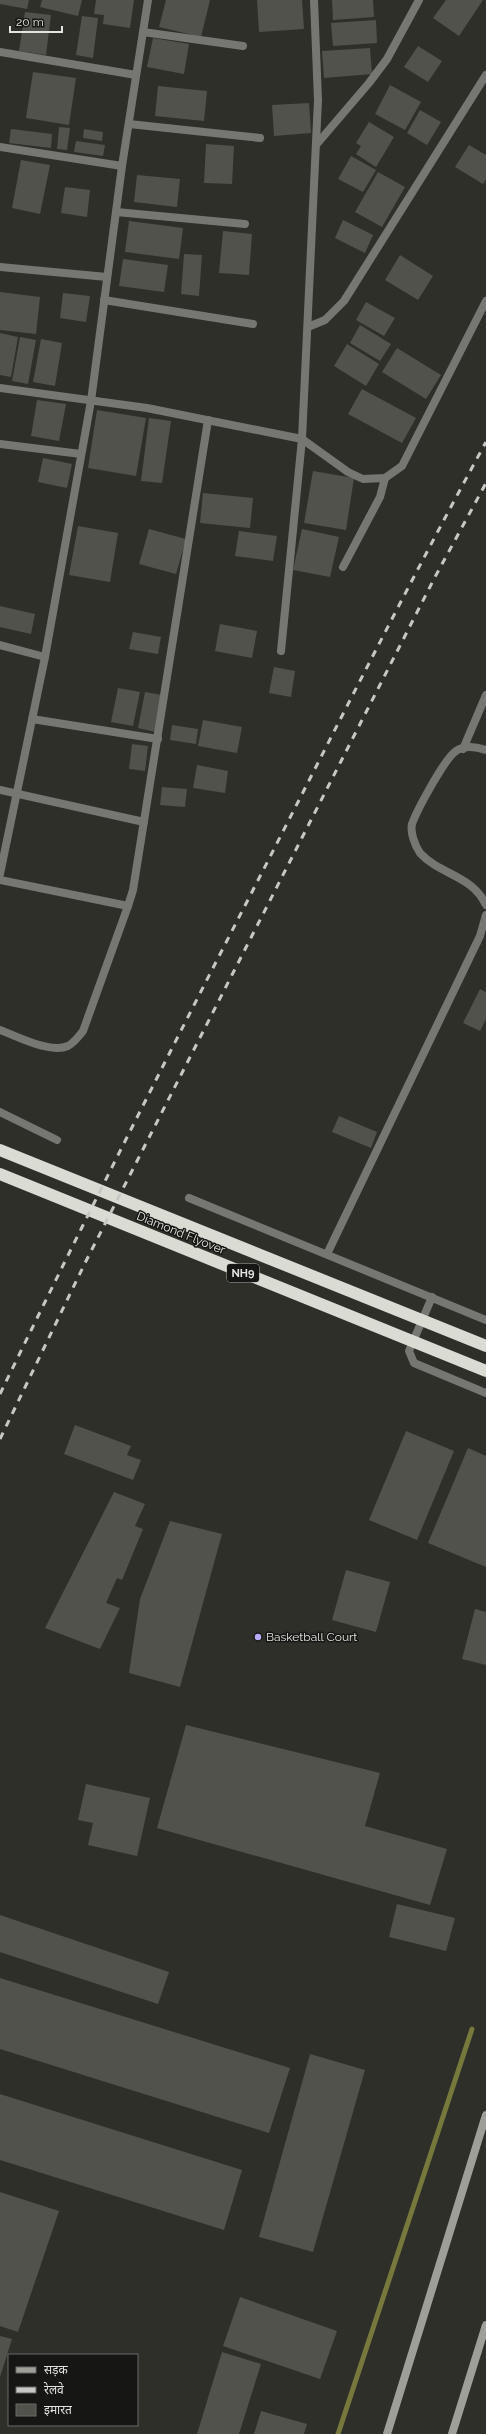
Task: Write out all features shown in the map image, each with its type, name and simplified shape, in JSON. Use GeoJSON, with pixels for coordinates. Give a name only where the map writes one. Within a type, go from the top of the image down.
{"type":"FeatureCollection","features":[{"type":"Feature","properties":{"kind":"highway","name":"Diamond Flyover"},"geometry":{"type":"LineString","coordinates":[[0,1150],[486,1346]]}},
{"type":"Feature","properties":{"kind":"highway","name":"Diamond Flyover"},"geometry":{"type":"LineString","coordinates":[[0,1174],[486,1371]]}},
{"type":"Feature","properties":{"kind":"street"},"geometry":{"type":"LineString","coordinates":[[0,874],[45,657],[91,401],[122,166],[148,0]]}},
{"type":"Feature","properties":{"kind":"street"},"geometry":{"type":"LineString","coordinates":[[281,651],[302,439],[308,327],[318,100],[314,0]]}},
{"type":"Feature","properties":{"kind":"street"},"geometry":{"type":"LineString","coordinates":[[316,145],[369,83],[387,59],[419,0]]}},
{"type":"Feature","properties":{"kind":"street"},"geometry":{"type":"LineString","coordinates":[[143,32],[243,46]]}},
{"type":"Feature","properties":{"kind":"street"},"geometry":{"type":"LineString","coordinates":[[0,52],[136,76]]}},
{"type":"Feature","properties":{"kind":"street"},"geometry":{"type":"LineString","coordinates":[[308,327],[324,320],[344,301],[486,75]]}},
{"type":"Feature","properties":{"kind":"street"},"geometry":{"type":"LineString","coordinates":[[129,124],[260,138]]}},
{"type":"Feature","properties":{"kind":"street"},"geometry":{"type":"LineString","coordinates":[[0,147],[122,166]]}},
{"type":"Feature","properties":{"kind":"street"},"geometry":{"type":"LineString","coordinates":[[116,212],[245,224]]}},
{"type":"Feature","properties":{"kind":"street"},"geometry":{"type":"LineString","coordinates":[[0,267],[107,278]]}},
{"type":"Feature","properties":{"kind":"street"},"geometry":{"type":"LineString","coordinates":[[104,300],[253,324]]}},
{"type":"Feature","properties":{"kind":"street"},"geometry":{"type":"LineString","coordinates":[[0,388],[147,408],[302,439],[348,472],[364,479],[385,478],[402,466],[486,301]]}},
{"type":"Feature","properties":{"kind":"street"},"geometry":{"type":"LineString","coordinates":[[0,1030],[53,1049],[68,1046],[76,1040],[83,1031],[128,906],[133,890],[158,740],[208,420]]}},
{"type":"Feature","properties":{"kind":"street"},"geometry":{"type":"LineString","coordinates":[[0,444],[81,454]]}},
{"type":"Feature","properties":{"kind":"street"},"geometry":{"type":"LineString","coordinates":[[343,567],[380,497],[385,478]]}},
{"type":"Feature","properties":{"kind":"street"},"geometry":{"type":"LineString","coordinates":[[0,645],[45,657]]}},
{"type":"Feature","properties":{"kind":"street"},"geometry":{"type":"LineString","coordinates":[[463,749],[486,695]]}},
{"type":"Feature","properties":{"kind":"street"},"geometry":{"type":"LineString","coordinates":[[32,719],[158,740]]}},
{"type":"Feature","properties":{"kind":"street"},"geometry":{"type":"LineString","coordinates":[[486,750],[473,746],[456,751],[437,776],[412,825],[413,839],[420,852],[436,865],[466,881],[480,893],[486,905]]}},
{"type":"Feature","properties":{"kind":"street"},"geometry":{"type":"LineString","coordinates":[[0,790],[144,822]]}},
{"type":"Feature","properties":{"kind":"street"},"geometry":{"type":"LineString","coordinates":[[0,880],[128,906]]}},
{"type":"Feature","properties":{"kind":"street"},"geometry":{"type":"LineString","coordinates":[[327,1254],[480,936],[486,915]]}},
{"type":"Feature","properties":{"kind":"street"},"geometry":{"type":"LineString","coordinates":[[0,1112],[57,1140]]}},
{"type":"Feature","properties":{"kind":"street"},"geometry":{"type":"LineString","coordinates":[[189,1198],[486,1320]]}},
{"type":"Feature","properties":{"kind":"street"},"geometry":{"type":"LineString","coordinates":[[432,1297],[408,1351],[410,1357],[414,1363],[486,1393]]}},
{"type":"Feature","properties":{"kind":"street"},"geometry":{"type":"LineString","coordinates":[[387,2434],[486,2115]]}},
{"type":"Feature","properties":{"kind":"street"},"geometry":{"type":"LineString","coordinates":[[452,2434],[486,2325]]}},
{"type":"Feature","properties":{"kind":"building"},"geometry":{"type":"Polygon","coordinates":[[[0,0],[29,0],[27,9],[0,4],[0,0]]]}},
{"type":"Feature","properties":{"kind":"building"},"geometry":{"type":"Polygon","coordinates":[[[42,0],[82,0],[78,16],[40,7],[42,0]]]}},
{"type":"Feature","properties":{"kind":"building"},"geometry":{"type":"Polygon","coordinates":[[[96,0],[134,0],[130,28],[103,24],[104,15],[94,14],[96,0]]]}},
{"type":"Feature","properties":{"kind":"building"},"geometry":{"type":"Polygon","coordinates":[[[166,0],[210,0],[201,37],[159,27],[166,0]]]}},
{"type":"Feature","properties":{"kind":"building"},"geometry":{"type":"Polygon","coordinates":[[[257,0],[302,0],[304,29],[259,32],[257,0]]]}},
{"type":"Feature","properties":{"kind":"building"},"geometry":{"type":"Polygon","coordinates":[[[332,0],[373,0],[374,17],[333,20],[332,0]]]}},
{"type":"Feature","properties":{"kind":"building"},"geometry":{"type":"Polygon","coordinates":[[[446,0],[483,0],[459,36],[433,18],[446,0]]]}},
{"type":"Feature","properties":{"kind":"building"},"geometry":{"type":"Polygon","coordinates":[[[25,12],[51,15],[46,55],[19,51],[25,12]]]}},
{"type":"Feature","properties":{"kind":"building"},"geometry":{"type":"Polygon","coordinates":[[[82,16],[98,18],[93,58],[76,55],[82,16]]]}},
{"type":"Feature","properties":{"kind":"building"},"geometry":{"type":"Polygon","coordinates":[[[376,20],[377,43],[333,46],[331,23],[376,20]]]}},
{"type":"Feature","properties":{"kind":"building"},"geometry":{"type":"Polygon","coordinates":[[[153,38],[189,44],[184,74],[147,67],[153,38]]]}},
{"type":"Feature","properties":{"kind":"building"},"geometry":{"type":"Polygon","coordinates":[[[418,46],[442,61],[428,82],[404,67],[418,46]]]}},
{"type":"Feature","properties":{"kind":"building"},"geometry":{"type":"Polygon","coordinates":[[[370,48],[372,74],[324,78],[322,51],[370,48]]]}},
{"type":"Feature","properties":{"kind":"building"},"geometry":{"type":"Polygon","coordinates":[[[33,72],[76,78],[69,125],[26,118],[33,72]]]}},
{"type":"Feature","properties":{"kind":"building"},"geometry":{"type":"Polygon","coordinates":[[[390,85],[421,102],[405,130],[375,114],[390,85]]]}},
{"type":"Feature","properties":{"kind":"building"},"geometry":{"type":"Polygon","coordinates":[[[158,86],[207,91],[204,121],[155,116],[158,86]]]}},
{"type":"Feature","properties":{"kind":"building"},"geometry":{"type":"Polygon","coordinates":[[[309,103],[311,133],[274,136],[272,105],[309,103]]]}},
{"type":"Feature","properties":{"kind":"building"},"geometry":{"type":"Polygon","coordinates":[[[420,110],[441,122],[427,145],[407,133],[420,110]]]}},
{"type":"Feature","properties":{"kind":"building"},"geometry":{"type":"Polygon","coordinates":[[[369,122],[394,137],[376,167],[356,154],[361,146],[356,143],[369,122]]]}},
{"type":"Feature","properties":{"kind":"building"},"geometry":{"type":"Polygon","coordinates":[[[59,127],[70,128],[67,150],[57,149],[59,127]]]}},
{"type":"Feature","properties":{"kind":"building"},"geometry":{"type":"Polygon","coordinates":[[[11,129],[52,134],[51,148],[9,143],[11,129]]]}},
{"type":"Feature","properties":{"kind":"building"},"geometry":{"type":"Polygon","coordinates":[[[84,129],[103,132],[102,141],[83,138],[84,129]]]}},
{"type":"Feature","properties":{"kind":"building"},"geometry":{"type":"Polygon","coordinates":[[[76,141],[105,145],[103,156],[74,152],[76,141]]]}},
{"type":"Feature","properties":{"kind":"building"},"geometry":{"type":"Polygon","coordinates":[[[206,144],[234,146],[232,184],[204,183],[206,144]]]}},
{"type":"Feature","properties":{"kind":"building"},"geometry":{"type":"Polygon","coordinates":[[[469,145],[486,155],[486,179],[483,184],[455,167],[469,145]]]}},
{"type":"Feature","properties":{"kind":"building"},"geometry":{"type":"Polygon","coordinates":[[[351,156],[376,170],[363,192],[338,179],[351,156]]]}},
{"type":"Feature","properties":{"kind":"building"},"geometry":{"type":"Polygon","coordinates":[[[21,160],[50,165],[40,214],[12,208],[21,160]]]}},
{"type":"Feature","properties":{"kind":"building"},"geometry":{"type":"Polygon","coordinates":[[[378,172],[405,187],[382,227],[355,212],[378,172]]]}},
{"type":"Feature","properties":{"kind":"building"},"geometry":{"type":"Polygon","coordinates":[[[137,175],[180,179],[177,207],[134,202],[137,175]]]}},
{"type":"Feature","properties":{"kind":"building"},"geometry":{"type":"Polygon","coordinates":[[[65,187],[90,190],[87,217],[61,213],[65,187]]]}},
{"type":"Feature","properties":{"kind":"building"},"geometry":{"type":"Polygon","coordinates":[[[343,220],[373,235],[365,253],[335,238],[343,220]]]}},
{"type":"Feature","properties":{"kind":"building"},"geometry":{"type":"Polygon","coordinates":[[[129,221],[183,228],[179,259],[125,252],[129,221]]]}},
{"type":"Feature","properties":{"kind":"building"},"geometry":{"type":"Polygon","coordinates":[[[223,231],[252,234],[249,275],[219,273],[223,231]]]}},
{"type":"Feature","properties":{"kind":"building"},"geometry":{"type":"Polygon","coordinates":[[[184,254],[202,255],[199,296],[181,294],[184,254]]]}},
{"type":"Feature","properties":{"kind":"building"},"geometry":{"type":"Polygon","coordinates":[[[400,255],[433,276],[418,300],[385,280],[400,255]]]}},
{"type":"Feature","properties":{"kind":"building"},"geometry":{"type":"Polygon","coordinates":[[[123,259],[168,265],[164,292],[119,286],[123,259]]]}},
{"type":"Feature","properties":{"kind":"building"},"geometry":{"type":"Polygon","coordinates":[[[0,292],[40,297],[36,334],[0,330],[0,292]]]}},
{"type":"Feature","properties":{"kind":"building"},"geometry":{"type":"Polygon","coordinates":[[[63,293],[90,296],[86,322],[60,318],[63,293]]]}},
{"type":"Feature","properties":{"kind":"building"},"geometry":{"type":"Polygon","coordinates":[[[366,302],[395,318],[384,336],[356,320],[366,302]]]}},
{"type":"Feature","properties":{"kind":"building"},"geometry":{"type":"Polygon","coordinates":[[[360,325],[391,344],[380,361],[350,343],[360,325]]]}},
{"type":"Feature","properties":{"kind":"building"},"geometry":{"type":"Polygon","coordinates":[[[0,333],[18,337],[11,377],[0,375],[0,333]]]}},
{"type":"Feature","properties":{"kind":"building"},"geometry":{"type":"Polygon","coordinates":[[[20,337],[36,340],[28,384],[12,381],[20,337]]]}},
{"type":"Feature","properties":{"kind":"building"},"geometry":{"type":"Polygon","coordinates":[[[41,339],[62,343],[55,386],[33,382],[41,339]]]}},
{"type":"Feature","properties":{"kind":"building"},"geometry":{"type":"Polygon","coordinates":[[[347,344],[379,364],[366,386],[334,366],[347,344]]]}},
{"type":"Feature","properties":{"kind":"building"},"geometry":{"type":"Polygon","coordinates":[[[397,348],[441,375],[426,399],[382,372],[397,348]]]}},
{"type":"Feature","properties":{"kind":"building"},"geometry":{"type":"Polygon","coordinates":[[[362,389],[416,418],[402,443],[348,414],[362,389]]]}},
{"type":"Feature","properties":{"kind":"building"},"geometry":{"type":"Polygon","coordinates":[[[37,400],[66,404],[59,441],[31,436],[37,400]]]}},
{"type":"Feature","properties":{"kind":"building"},"geometry":{"type":"Polygon","coordinates":[[[97,410],[146,418],[136,476],[88,468],[97,410]]]}},
{"type":"Feature","properties":{"kind":"building"},"geometry":{"type":"Polygon","coordinates":[[[149,418],[171,421],[162,483],[141,481],[149,418]]]}},
{"type":"Feature","properties":{"kind":"building"},"geometry":{"type":"Polygon","coordinates":[[[43,458],[72,464],[67,488],[38,482],[43,458]]]}},
{"type":"Feature","properties":{"kind":"building"},"geometry":{"type":"Polygon","coordinates":[[[313,471],[354,478],[346,530],[304,523],[313,471]]]}},
{"type":"Feature","properties":{"kind":"building"},"geometry":{"type":"Polygon","coordinates":[[[203,493],[253,498],[250,528],[200,523],[203,493]]]}},
{"type":"Feature","properties":{"kind":"building"},"geometry":{"type":"Polygon","coordinates":[[[78,526],[118,533],[110,582],[69,575],[78,526]]]}},
{"type":"Feature","properties":{"kind":"building"},"geometry":{"type":"Polygon","coordinates":[[[149,529],[186,539],[176,574],[139,564],[149,529]]]}},
{"type":"Feature","properties":{"kind":"building"},"geometry":{"type":"Polygon","coordinates":[[[302,529],[339,537],[330,577],[293,570],[302,529]]]}},
{"type":"Feature","properties":{"kind":"building"},"geometry":{"type":"Polygon","coordinates":[[[239,531],[277,536],[273,561],[235,556],[239,531]]]}},
{"type":"Feature","properties":{"kind":"building"},"geometry":{"type":"Polygon","coordinates":[[[0,606],[35,614],[31,634],[0,627],[0,606]]]}},
{"type":"Feature","properties":{"kind":"building"},"geometry":{"type":"Polygon","coordinates":[[[220,624],[257,631],[252,658],[215,651],[220,624]]]}},
{"type":"Feature","properties":{"kind":"building"},"geometry":{"type":"Polygon","coordinates":[[[133,632],[161,637],[158,654],[129,649],[133,632]]]}},
{"type":"Feature","properties":{"kind":"building"},"geometry":{"type":"Polygon","coordinates":[[[274,667],[295,671],[291,697],[269,693],[274,667]]]}},
{"type":"Feature","properties":{"kind":"building"},"geometry":{"type":"Polygon","coordinates":[[[118,688],[140,692],[133,726],[111,722],[118,688]]]}},
{"type":"Feature","properties":{"kind":"building"},"geometry":{"type":"Polygon","coordinates":[[[145,692],[162,695],[155,732],[138,728],[145,692]]]}},
{"type":"Feature","properties":{"kind":"building"},"geometry":{"type":"Polygon","coordinates":[[[203,720],[242,727],[237,753],[198,746],[203,720]]]}},
{"type":"Feature","properties":{"kind":"building"},"geometry":{"type":"Polygon","coordinates":[[[172,725],[198,729],[196,744],[170,740],[172,725]]]}},
{"type":"Feature","properties":{"kind":"building"},"geometry":{"type":"Polygon","coordinates":[[[132,744],[148,746],[145,771],[129,769],[132,744]]]}},
{"type":"Feature","properties":{"kind":"building"},"geometry":{"type":"Polygon","coordinates":[[[197,765],[228,771],[225,793],[193,788],[197,765]]]}},
{"type":"Feature","properties":{"kind":"building"},"geometry":{"type":"Polygon","coordinates":[[[162,787],[187,789],[185,807],[160,805],[162,787]]]}},
{"type":"Feature","properties":{"kind":"building"},"geometry":{"type":"Polygon","coordinates":[[[480,989],[486,992],[486,1019],[480,1031],[463,1023],[480,989]]]}},
{"type":"Feature","properties":{"kind":"building"},"geometry":{"type":"Polygon","coordinates":[[[339,1116],[377,1132],[371,1148],[332,1132],[339,1116]]]}},
{"type":"Feature","properties":{"kind":"building"},"geometry":{"type":"Polygon","coordinates":[[[75,1425],[131,1446],[127,1455],[141,1460],[133,1480],[64,1454],[75,1425]]]}},
{"type":"Feature","properties":{"kind":"building"},"geometry":{"type":"Polygon","coordinates":[[[406,1431],[454,1451],[417,1540],[369,1520],[406,1431]]]}},
{"type":"Feature","properties":{"kind":"building"},"geometry":{"type":"Polygon","coordinates":[[[468,1448],[486,1456],[486,1567],[428,1543],[468,1448]]]}},
{"type":"Feature","properties":{"kind":"building"},"geometry":{"type":"Polygon","coordinates":[[[114,1492],[145,1504],[135,1526],[143,1529],[122,1580],[117,1578],[106,1603],[120,1608],[100,1649],[45,1628],[114,1492]]]}},
{"type":"Feature","properties":{"kind":"building"},"geometry":{"type":"Polygon","coordinates":[[[170,1521],[222,1534],[180,1687],[129,1673],[140,1599],[170,1521]]]}},
{"type":"Feature","properties":{"kind":"building"},"geometry":{"type":"Polygon","coordinates":[[[346,1570],[390,1582],[376,1632],[332,1620],[346,1570]]]}},
{"type":"Feature","properties":{"kind":"building"},"geometry":{"type":"Polygon","coordinates":[[[475,1609],[486,1612],[486,1665],[462,1659],[475,1609]]]}},
{"type":"Feature","properties":{"kind":"building"},"geometry":{"type":"Polygon","coordinates":[[[186,1725],[380,1773],[365,1826],[447,1849],[430,1905],[157,1828],[186,1725]]]}},
{"type":"Feature","properties":{"kind":"building"},"geometry":{"type":"Polygon","coordinates":[[[86,1784],[150,1798],[137,1856],[88,1845],[93,1823],[78,1820],[86,1784]]]}},
{"type":"Feature","properties":{"kind":"building"},"geometry":{"type":"Polygon","coordinates":[[[397,1904],[455,1918],[446,1951],[389,1937],[397,1904]]]}},
{"type":"Feature","properties":{"kind":"building"},"geometry":{"type":"Polygon","coordinates":[[[0,1915],[169,1972],[158,2004],[0,1952],[0,1915]]]}},
{"type":"Feature","properties":{"kind":"building"},"geometry":{"type":"Polygon","coordinates":[[[0,1978],[290,2068],[269,2133],[0,2049],[0,1978]]]}},
{"type":"Feature","properties":{"kind":"building"},"geometry":{"type":"Polygon","coordinates":[[[310,2054],[365,2070],[313,2252],[259,2237],[310,2054]]]}},
{"type":"Feature","properties":{"kind":"building"},"geometry":{"type":"Polygon","coordinates":[[[0,2094],[242,2170],[224,2230],[0,2160],[0,2094]]]}},
{"type":"Feature","properties":{"kind":"building"},"geometry":{"type":"Polygon","coordinates":[[[0,2192],[59,2211],[18,2332],[0,2326],[0,2192]]]}},
{"type":"Feature","properties":{"kind":"building"},"geometry":{"type":"Polygon","coordinates":[[[240,2297],[337,2331],[320,2379],[223,2346],[240,2297]]]}},
{"type":"Feature","properties":{"kind":"building"},"geometry":{"type":"Polygon","coordinates":[[[0,2336],[12,2339],[0,2377],[0,2336]]]}},
{"type":"Feature","properties":{"kind":"building"},"geometry":{"type":"Polygon","coordinates":[[[222,2352],[261,2364],[239,2434],[197,2434],[222,2352]]]}},
{"type":"Feature","properties":{"kind":"building"},"geometry":{"type":"Polygon","coordinates":[[[261,2411],[307,2424],[304,2434],[254,2434],[261,2411]]]}},
{"type":"Feature","properties":{"kind":"waterway"},"geometry":{"type":"LineString","coordinates":[[338,2434],[472,2029]]}},
{"type":"Feature","properties":{"kind":"railway"},"geometry":{"type":"LineString","coordinates":[[0,1394],[93,1204],[189,1015],[397,609],[486,442]]}},
{"type":"Feature","properties":{"kind":"railway"},"geometry":{"type":"LineString","coordinates":[[0,1439],[85,1263],[435,577],[486,483]]}},
{"type":"Feature","properties":{"kind":"place","name":"Basketball Court"},"geometry":{"type":"Point","coordinates":[258,1637]}}]}
